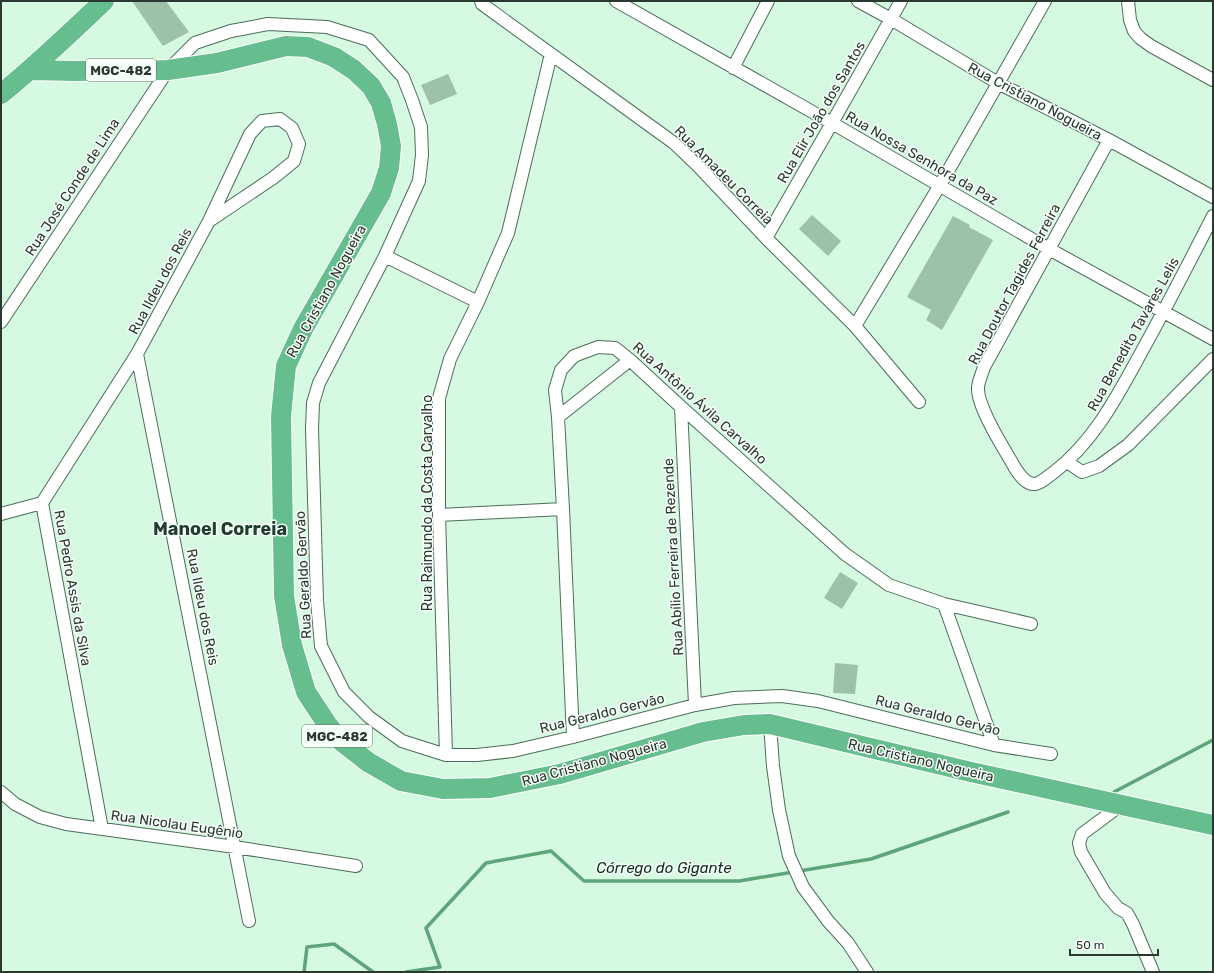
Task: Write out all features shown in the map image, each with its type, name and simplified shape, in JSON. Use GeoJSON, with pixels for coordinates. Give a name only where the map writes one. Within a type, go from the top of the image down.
{"type":"FeatureCollection","features":[{"type":"Feature","properties":{"kind":"highway"},"geometry":{"type":"LineString","coordinates":[[1,94],[31,70],[104,1]]}},
{"type":"Feature","properties":{"kind":"highway","name":"Rua Cristiano Nogueira"},"geometry":{"type":"LineString","coordinates":[[168,70],[217,63],[286,46],[308,47],[334,56],[354,70],[371,86],[381,103],[391,146],[389,168],[381,193],[303,328],[294,347],[286,366],[281,416],[284,596],[292,645],[306,692],[327,724],[341,741],[368,762],[401,781],[443,789],[490,788],[560,774],[703,732],[744,725],[770,724],[971,772],[1213,825]]}},
{"type":"Feature","properties":{"kind":"highway","name":"MGC-482"},"geometry":{"type":"LineString","coordinates":[[56,47],[74,71]]}},
{"type":"Feature","properties":{"kind":"highway","name":"MGC-482"},"geometry":{"type":"LineString","coordinates":[[31,70],[168,70]]}},
{"type":"Feature","properties":{"kind":"street","name":"Rua Amadeu Correia"},"geometry":{"type":"LineString","coordinates":[[481,1],[482,4],[674,143],[698,166],[766,238],[855,326],[919,402]]}},
{"type":"Feature","properties":{"kind":"street","name":"Rua Nossa Senhora da Paz"},"geometry":{"type":"LineString","coordinates":[[616,1],[832,123],[1049,249],[1213,340]]}},
{"type":"Feature","properties":{"kind":"street"},"geometry":{"type":"LineString","coordinates":[[733,68],[768,1]]}},
{"type":"Feature","properties":{"kind":"street","name":"Rua Cristiano Nogueira"},"geometry":{"type":"LineString","coordinates":[[858,1],[998,83],[1109,140],[1213,197]]}},
{"type":"Feature","properties":{"kind":"street","name":"Rua Elir João dos Santos"},"geometry":{"type":"LineString","coordinates":[[766,238],[901,1]]}},
{"type":"Feature","properties":{"kind":"street"},"geometry":{"type":"LineString","coordinates":[[855,326],[940,185],[1045,1]]}},
{"type":"Feature","properties":{"kind":"street"},"geometry":{"type":"LineString","coordinates":[[1128,1],[1130,20],[1134,31],[1140,38],[1213,80]]}},
{"type":"Feature","properties":{"kind":"street","name":"Rua Geraldo Gervão"},"geometry":{"type":"LineString","coordinates":[[168,70],[195,44],[231,31],[268,24],[327,27],[369,40],[403,77],[421,127],[422,155],[419,181],[385,256],[319,383],[313,403],[312,429],[317,601],[321,646],[344,692],[369,717],[402,741],[446,755],[477,755],[513,751],[695,705],[734,698],[782,696],[818,701],[994,745],[1051,754]]}},
{"type":"Feature","properties":{"kind":"street","name":"Rua Raimundo da Costa Carvalho"},"geometry":{"type":"LineString","coordinates":[[446,755],[439,515],[439,398],[450,359],[478,302],[508,232],[550,54]]}},
{"type":"Feature","properties":{"kind":"street","name":"Rua José Conde de Lima"},"geometry":{"type":"LineString","coordinates":[[1,322],[168,70]]}},
{"type":"Feature","properties":{"kind":"street","name":"Rua Ildeu dos Reis"},"geometry":{"type":"LineString","coordinates":[[210,221],[273,178],[294,161],[299,144],[292,128],[280,119],[262,121],[250,134],[210,221],[138,354],[249,921]]}},
{"type":"Feature","properties":{"kind":"street","name":"Rua Doutor Tagides Ferreira"},"geometry":{"type":"LineString","coordinates":[[1029,483],[1020,476],[1015,468],[986,414],[978,397],[978,387],[984,368],[1109,140]]}},
{"type":"Feature","properties":{"kind":"street","name":"Rua Benedito Tavares Lelis"},"geometry":{"type":"LineString","coordinates":[[1029,483],[1035,484],[1044,480],[1067,462],[1102,421],[1164,312],[1213,216]]}},
{"type":"Feature","properties":{"kind":"street"},"geometry":{"type":"LineString","coordinates":[[385,256],[478,302]]}},
{"type":"Feature","properties":{"kind":"street","name":"Rua Antônio Ávila Carvalho"},"geometry":{"type":"LineString","coordinates":[[573,737],[563,509],[555,390],[561,370],[574,356],[598,347],[615,348],[630,360],[845,554],[889,585],[944,604],[1031,624]]}},
{"type":"Feature","properties":{"kind":"street","name":"Rua Pedro Assis da Silva"},"geometry":{"type":"LineString","coordinates":[[102,829],[42,503],[138,354]]}},
{"type":"Feature","properties":{"kind":"street"},"geometry":{"type":"LineString","coordinates":[[1067,462],[1082,472],[1099,466],[1128,445],[1213,359]]}},
{"type":"Feature","properties":{"kind":"street"},"geometry":{"type":"LineString","coordinates":[[558,417],[630,360]]}},
{"type":"Feature","properties":{"kind":"street","name":"Rua Abílio Ferreira de Rezende"},"geometry":{"type":"LineString","coordinates":[[681,407],[695,705]]}},
{"type":"Feature","properties":{"kind":"street"},"geometry":{"type":"LineString","coordinates":[[1,514],[42,503]]}},
{"type":"Feature","properties":{"kind":"street"},"geometry":{"type":"LineString","coordinates":[[439,515],[563,509]]}},
{"type":"Feature","properties":{"kind":"street"},"geometry":{"type":"LineString","coordinates":[[944,604],[994,745]]}},
{"type":"Feature","properties":{"kind":"street"},"geometry":{"type":"LineString","coordinates":[[770,724],[773,766],[779,810],[789,856],[803,887],[828,921],[848,943],[867,972]]}},
{"type":"Feature","properties":{"kind":"street","name":"Rua Nicolau Eugênio"},"geometry":{"type":"LineString","coordinates":[[1,792],[15,804],[40,817],[66,824],[235,847],[356,866]]}},
{"type":"Feature","properties":{"kind":"street"},"geometry":{"type":"LineString","coordinates":[[1121,805],[1082,834],[1078,843],[1081,852],[1105,893],[1118,908],[1127,913],[1153,972]]}},
{"type":"Feature","properties":{"kind":"building"},"geometry":{"type":"Polygon","coordinates":[[[132,1],[166,1],[189,32],[163,46],[132,1]]]}},
{"type":"Feature","properties":{"kind":"building"},"geometry":{"type":"Polygon","coordinates":[[[448,74],[457,94],[430,105],[421,85],[448,74]]]}},
{"type":"Feature","properties":{"kind":"building"},"geometry":{"type":"Polygon","coordinates":[[[812,215],[841,241],[828,256],[799,229],[812,215]]]}},
{"type":"Feature","properties":{"kind":"building"},"geometry":{"type":"Polygon","coordinates":[[[953,216],[970,225],[969,227],[993,240],[942,330],[926,320],[931,310],[907,297],[953,216]]]}},
{"type":"Feature","properties":{"kind":"building"},"geometry":{"type":"Polygon","coordinates":[[[840,572],[858,583],[842,609],[824,598],[840,572]]]}},
{"type":"Feature","properties":{"kind":"building"},"geometry":{"type":"Polygon","coordinates":[[[835,663],[858,665],[855,694],[833,693],[835,663]]]}},
{"type":"Feature","properties":{"kind":"waterway","name":"Córrego do Gigante"},"geometry":{"type":"LineString","coordinates":[[1114,792],[1213,740]]}},
{"type":"Feature","properties":{"kind":"waterway","name":"Córrego do Gigante"},"geometry":{"type":"LineString","coordinates":[[406,972],[440,967],[426,928],[486,863],[551,851],[584,881],[739,881],[871,859],[1008,812]]}},
{"type":"Feature","properties":{"kind":"waterway","name":"Córrego do Gigante"},"geometry":{"type":"LineString","coordinates":[[304,972],[307,947],[334,944],[373,972]]}},
{"type":"Feature","properties":{"kind":"district","name":"Manoel Correia"},"geometry":{"type":"Point","coordinates":[220,529]}}]}
